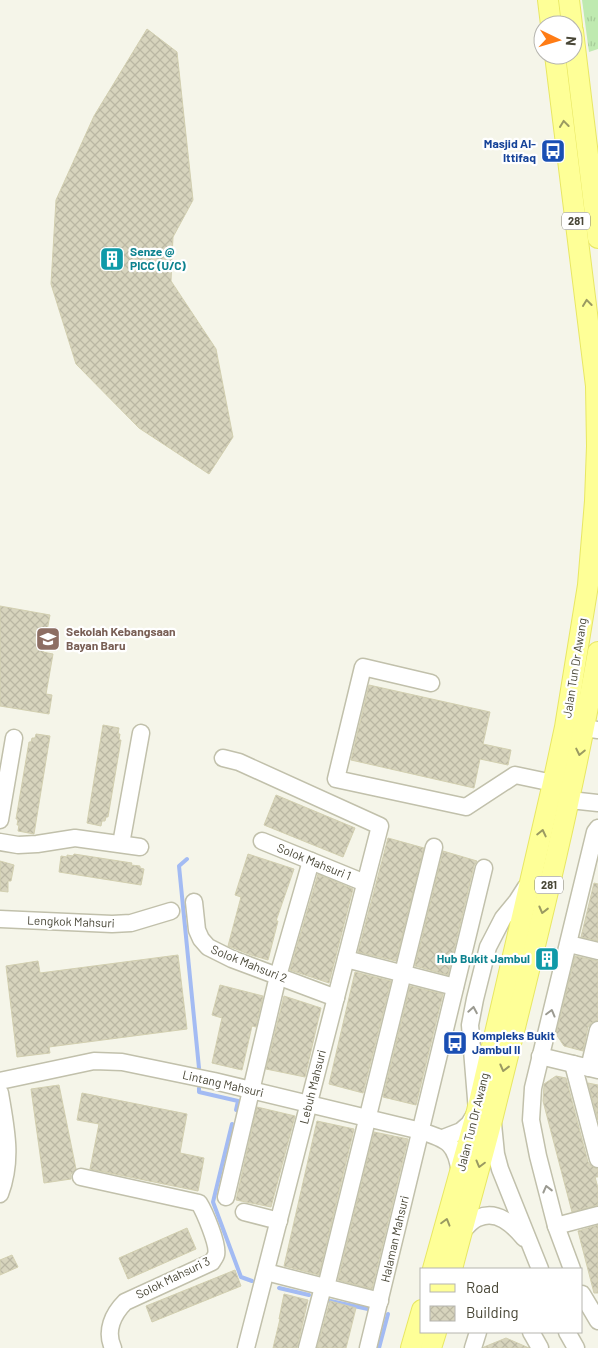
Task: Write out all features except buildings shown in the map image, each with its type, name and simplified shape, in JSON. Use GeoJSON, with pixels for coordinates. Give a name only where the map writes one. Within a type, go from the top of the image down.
{"type":"FeatureCollection","features":[{"type":"Feature","properties":{"kind":"main road"},"geometry":{"type":"LineString","coordinates":[[548,0],[550,15]]}},
{"type":"Feature","properties":{"kind":"main road"},"geometry":{"type":"LineString","coordinates":[[569,0],[571,15]]}},
{"type":"Feature","properties":{"kind":"main road","name":"Jalan Tun Dr Awang"},"geometry":{"type":"LineString","coordinates":[[452,1268],[462,1231],[530,881],[565,727],[588,585],[596,510],[596,386],[556,65]]}},
{"type":"Feature","properties":{"kind":"main road","name":"281"},"geometry":{"type":"LineString","coordinates":[[577,65],[598,238]]}},
{"type":"Feature","properties":{"kind":"main road","name":"Jalan Tun Dr Awang"},"geometry":{"type":"LineString","coordinates":[[433,1268],[460,1173],[484,1114],[591,729],[598,652]]}},
{"type":"Feature","properties":{"kind":"main road"},"geometry":{"type":"LineString","coordinates":[[411,1348],[420,1317]]}},
{"type":"Feature","properties":{"kind":"main road"},"geometry":{"type":"LineString","coordinates":[[431,1348],[436,1333]]}},
{"type":"Feature","properties":{"kind":"street"},"geometry":{"type":"LineString","coordinates":[[431,682],[363,667],[336,779],[466,807],[515,775],[553,783]]}},
{"type":"Feature","properties":{"kind":"street"},"geometry":{"type":"LineString","coordinates":[[121,844],[140,733]]}},
{"type":"Feature","properties":{"kind":"street"},"geometry":{"type":"LineString","coordinates":[[0,820],[14,738]]}},
{"type":"Feature","properties":{"kind":"street","name":"Lebuh Mahsuri"},"geometry":{"type":"LineString","coordinates":[[223,758],[239,762],[380,826],[246,1348]]}},
{"type":"Feature","properties":{"kind":"street"},"geometry":{"type":"LineString","coordinates":[[570,800],[598,803]]}},
{"type":"Feature","properties":{"kind":"street"},"geometry":{"type":"LineString","coordinates":[[572,1268],[556,1226],[531,1120],[533,1088],[540,1056],[595,832],[598,828]]}},
{"type":"Feature","properties":{"kind":"street"},"geometry":{"type":"LineString","coordinates":[[0,842],[18,845],[76,838],[140,847]]}},
{"type":"Feature","properties":{"kind":"street","name":"Solok Mahsuri 1"},"geometry":{"type":"LineString","coordinates":[[262,841],[366,883]]}},
{"type":"Feature","properties":{"kind":"street"},"geometry":{"type":"LineString","coordinates":[[307,1348],[367,1118],[434,847]]}},
{"type":"Feature","properties":{"kind":"street"},"geometry":{"type":"LineString","coordinates":[[226,1197],[278,976],[311,861]]}},
{"type":"Feature","properties":{"kind":"street"},"geometry":{"type":"LineString","coordinates":[[421,1131],[484,868]]}},
{"type":"Feature","properties":{"kind":"street"},"geometry":{"type":"LineString","coordinates":[[530,881],[495,932],[488,947],[470,1025],[484,1114],[500,1169],[540,1268]]}},
{"type":"Feature","properties":{"kind":"street","name":"Solok Mahsuri 2"},"geometry":{"type":"LineString","coordinates":[[194,902],[197,930],[201,939],[208,947],[232,959],[336,998]]}},
{"type":"Feature","properties":{"kind":"street","name":"Lengkok Mahsuri"},"geometry":{"type":"LineString","coordinates":[[0,919],[112,924],[131,923],[171,911]]}},
{"type":"Feature","properties":{"kind":"street"},"geometry":{"type":"LineString","coordinates":[[569,944],[598,951]]}},
{"type":"Feature","properties":{"kind":"street"},"geometry":{"type":"LineString","coordinates":[[346,959],[456,987]]}},
{"type":"Feature","properties":{"kind":"street"},"geometry":{"type":"LineString","coordinates":[[540,1056],[593,1069],[598,1030]]}},
{"type":"Feature","properties":{"kind":"street","name":"Lintang Mahsuri"},"geometry":{"type":"LineString","coordinates":[[0,1081],[94,1061],[107,1060],[251,1090],[443,1138]]}},
{"type":"Feature","properties":{"kind":"street"},"geometry":{"type":"LineString","coordinates":[[572,1064],[598,1159]]}},
{"type":"Feature","properties":{"kind":"street"},"geometry":{"type":"LineString","coordinates":[[0,1092],[7,1138],[8,1161],[6,1178],[0,1194]]}},
{"type":"Feature","properties":{"kind":"street"},"geometry":{"type":"LineString","coordinates":[[443,1138],[453,1136],[484,1114]]}},
{"type":"Feature","properties":{"kind":"street","name":"Halaman Mahsuri"},"geometry":{"type":"LineString","coordinates":[[368,1348],[421,1131]]}},
{"type":"Feature","properties":{"kind":"street"},"geometry":{"type":"LineString","coordinates":[[443,1138],[458,1157],[460,1173]]}},
{"type":"Feature","properties":{"kind":"street","name":"Solok Mahsuri 3"},"geometry":{"type":"LineString","coordinates":[[81,1177],[198,1203],[203,1210],[216,1248],[216,1256],[212,1262],[125,1302],[115,1312],[110,1327],[114,1348]]}},
{"type":"Feature","properties":{"kind":"street"},"geometry":{"type":"LineString","coordinates":[[244,1212],[279,1221]]}},
{"type":"Feature","properties":{"kind":"street"},"geometry":{"type":"LineString","coordinates":[[556,1226],[598,1215]]}},
{"type":"Feature","properties":{"kind":"street"},"geometry":{"type":"LineString","coordinates":[[462,1231],[478,1218],[489,1216],[509,1222],[529,1243]]}},
{"type":"Feature","properties":{"kind":"street"},"geometry":{"type":"LineString","coordinates":[[266,1272],[380,1300]]}},
{"type":"Feature","properties":{"kind":"street"},"geometry":{"type":"LineString","coordinates":[[583,1296],[598,1321]]}},
{"type":"Feature","properties":{"kind":"street"},"geometry":{"type":"LineString","coordinates":[[473,1348],[478,1333]]}},
{"type":"Feature","properties":{"kind":"street"},"geometry":{"type":"LineString","coordinates":[[532,1333],[540,1348]]}},
{"type":"Feature","properties":{"kind":"street"},"geometry":{"type":"LineString","coordinates":[[568,1333],[576,1348]]}},
{"type":"Feature","properties":{"kind":"green space"},"geometry":{"type":"Polygon","coordinates":[[[582,0],[598,0],[598,49],[589,52],[582,0]]]}},
{"type":"Feature","properties":{"kind":"waterway"},"geometry":{"type":"LineString","coordinates":[[187,859],[179,866],[199,1068]]}},
{"type":"Feature","properties":{"kind":"waterway"},"geometry":{"type":"LineString","coordinates":[[199,1088],[199,1092],[238,1101],[236,1110]]}},
{"type":"Feature","properties":{"kind":"waterway"},"geometry":{"type":"LineString","coordinates":[[232,1124],[213,1202],[241,1277],[252,1281]]}},
{"type":"Feature","properties":{"kind":"waterway"},"geometry":{"type":"LineString","coordinates":[[279,1288],[309,1295]]}},
{"type":"Feature","properties":{"kind":"waterway"},"geometry":{"type":"LineString","coordinates":[[326,1300],[368,1309]]}},
{"type":"Feature","properties":{"kind":"waterway"},"geometry":{"type":"LineString","coordinates":[[379,1348],[388,1314]]}},
{"type":"Feature","properties":{"kind":"place","name":"Masjid Al- Ittifaq"},"geometry":{"type":"Point","coordinates":[553,151]}},
{"type":"Feature","properties":{"kind":"place","name":"Senze @ PICC (U/C)"},"geometry":{"type":"Point","coordinates":[112,259]}},
{"type":"Feature","properties":{"kind":"place","name":"Sekolah Kebangsaan Bayan Baru"},"geometry":{"type":"Point","coordinates":[48,639]}},
{"type":"Feature","properties":{"kind":"place","name":"Hub Bukit Jambul"},"geometry":{"type":"Point","coordinates":[547,959]}},
{"type":"Feature","properties":{"kind":"place","name":"Kompleks Bukit Jambul II"},"geometry":{"type":"Point","coordinates":[455,1043]}}]}
